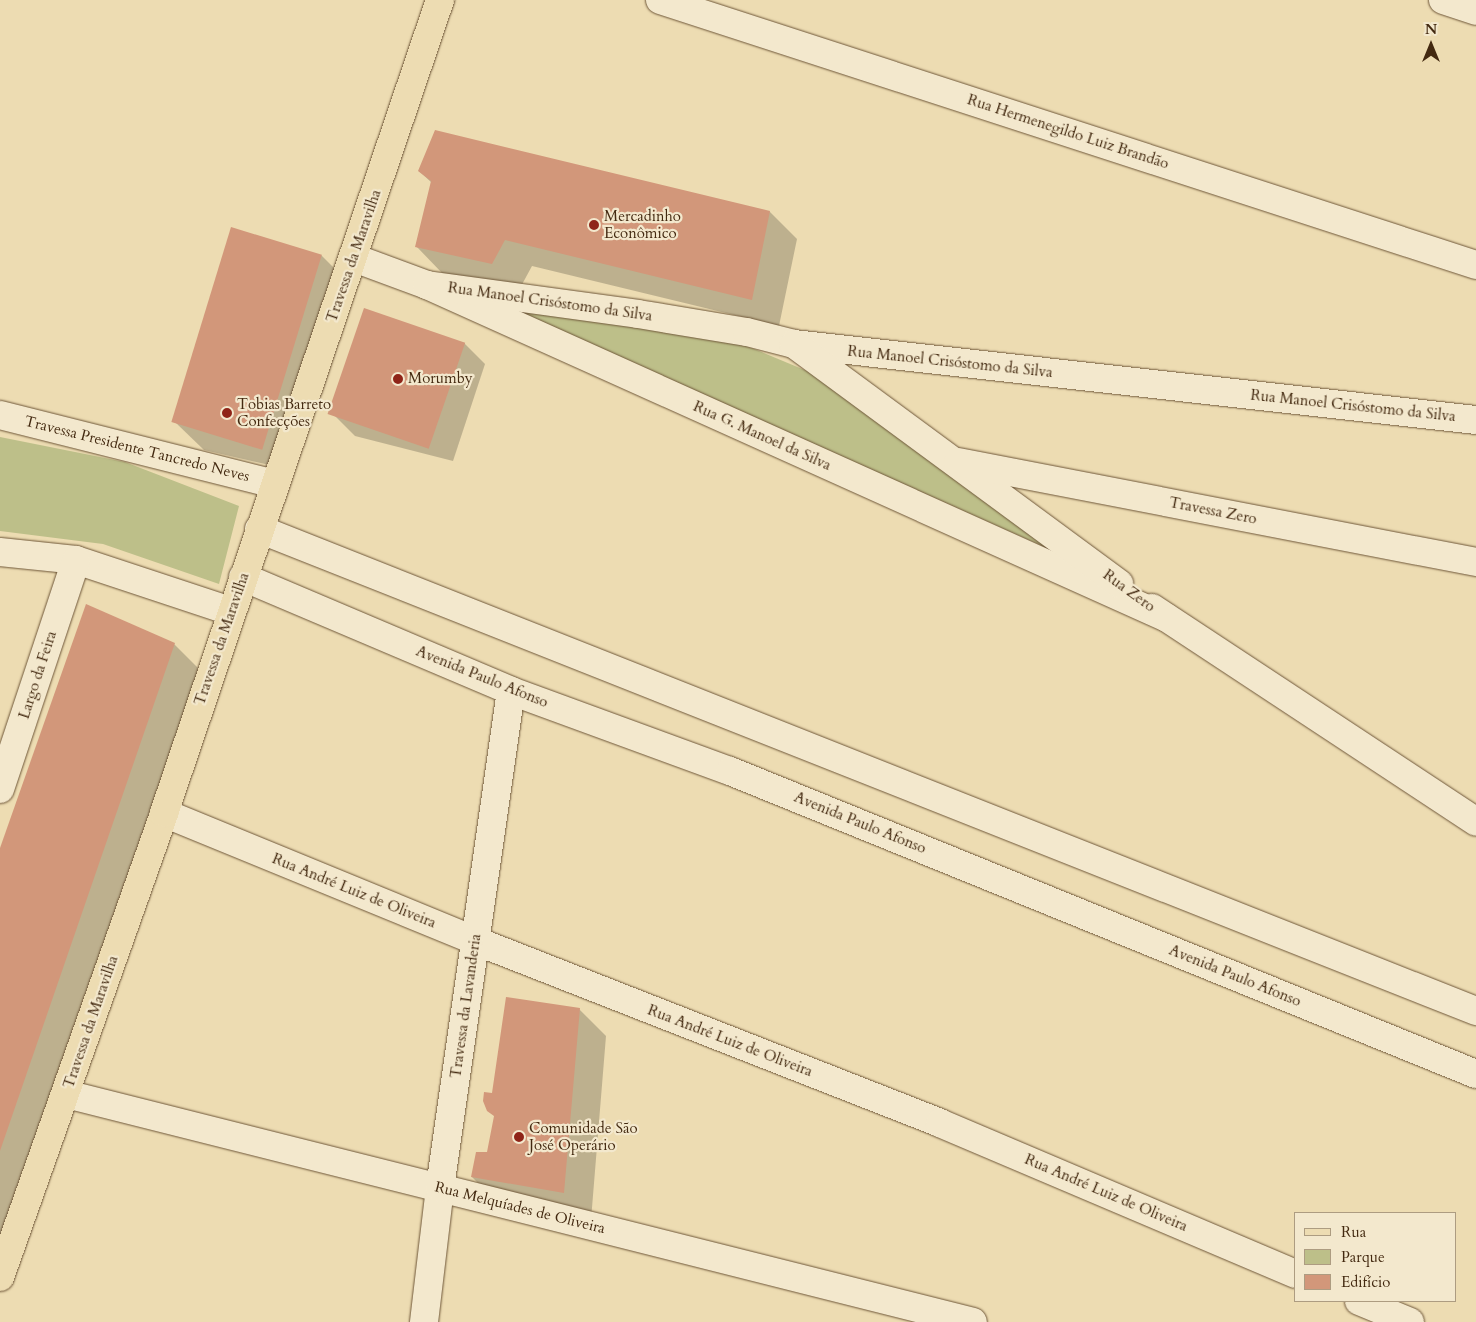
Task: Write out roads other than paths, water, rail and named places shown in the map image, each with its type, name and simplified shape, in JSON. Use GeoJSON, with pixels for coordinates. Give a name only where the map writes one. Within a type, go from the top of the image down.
{"type":"FeatureCollection","features":[{"type":"Feature","properties":{"kind":"main road","name":"Travessa da Maravilha"},"geometry":{"type":"LineString","coordinates":[[0,1277],[164,812],[230,611],[354,258],[440,0]]}},
{"type":"Feature","properties":{"kind":"street","name":"Rua Hermenegildo Luiz Brandão"},"geometry":{"type":"LineString","coordinates":[[660,0],[1476,265]]}},
{"type":"Feature","properties":{"kind":"street"},"geometry":{"type":"LineString","coordinates":[[1443,0],[1476,11]]}},
{"type":"Feature","properties":{"kind":"street","name":"Rua G. Manoel da Silva"},"geometry":{"type":"LineString","coordinates":[[354,258],[427,285],[1167,618]]}},
{"type":"Feature","properties":{"kind":"street","name":"Rua Manoel Crisóstomo da Silva"},"geometry":{"type":"LineString","coordinates":[[427,285],[638,314],[747,332],[794,344],[1476,420]]}},
{"type":"Feature","properties":{"kind":"street","name":"Rua Zero"},"geometry":{"type":"LineString","coordinates":[[794,344],[949,461],[1167,618],[1476,822]]}},
{"type":"Feature","properties":{"kind":"street","name":"Travessa Presidente Tancredo Neves"},"geometry":{"type":"LineString","coordinates":[[0,415],[274,484]]}},
{"type":"Feature","properties":{"kind":"street","name":"Travessa Zero"},"geometry":{"type":"LineString","coordinates":[[949,461],[1476,562]]}},
{"type":"Feature","properties":{"kind":"street"},"geometry":{"type":"LineString","coordinates":[[258,529],[1476,1012]]}},
{"type":"Feature","properties":{"kind":"street"},"geometry":{"type":"LineString","coordinates":[[0,552],[76,560],[230,611]]}},
{"type":"Feature","properties":{"kind":"street","name":"Largo da Feira"},"geometry":{"type":"LineString","coordinates":[[0,789],[76,560]]}},
{"type":"Feature","properties":{"kind":"street","name":"Avenida Paulo Afonso"},"geometry":{"type":"LineString","coordinates":[[243,577],[512,691],[730,771],[1476,1074]]}},
{"type":"Feature","properties":{"kind":"street","name":"Travessa da Lavanderia"},"geometry":{"type":"LineString","coordinates":[[424,1322],[440,1188],[512,691]]}},
{"type":"Feature","properties":{"kind":"street","name":"Rua André Luiz de Oliveira"},"geometry":{"type":"LineString","coordinates":[[164,812],[476,941],[940,1123],[1294,1274]]}},
{"type":"Feature","properties":{"kind":"street","name":"Rua Melquíades de Oliveira"},"geometry":{"type":"LineString","coordinates":[[66,1094],[973,1322]]}},
{"type":"Feature","properties":{"kind":"street"},"geometry":{"type":"LineString","coordinates":[[1367,1310],[1410,1322]]}},
{"type":"Feature","properties":{"kind":"place","name":"Mercadinho Econômico"},"geometry":{"type":"Point","coordinates":[594,225]}},
{"type":"Feature","properties":{"kind":"place","name":"Morumby"},"geometry":{"type":"Point","coordinates":[398,379]}},
{"type":"Feature","properties":{"kind":"place","name":"Tobias Barreto Confecções"},"geometry":{"type":"Point","coordinates":[227,413]}},
{"type":"Feature","properties":{"kind":"place","name":"Comunidade São José Operário"},"geometry":{"type":"Point","coordinates":[519,1137]}}]}
